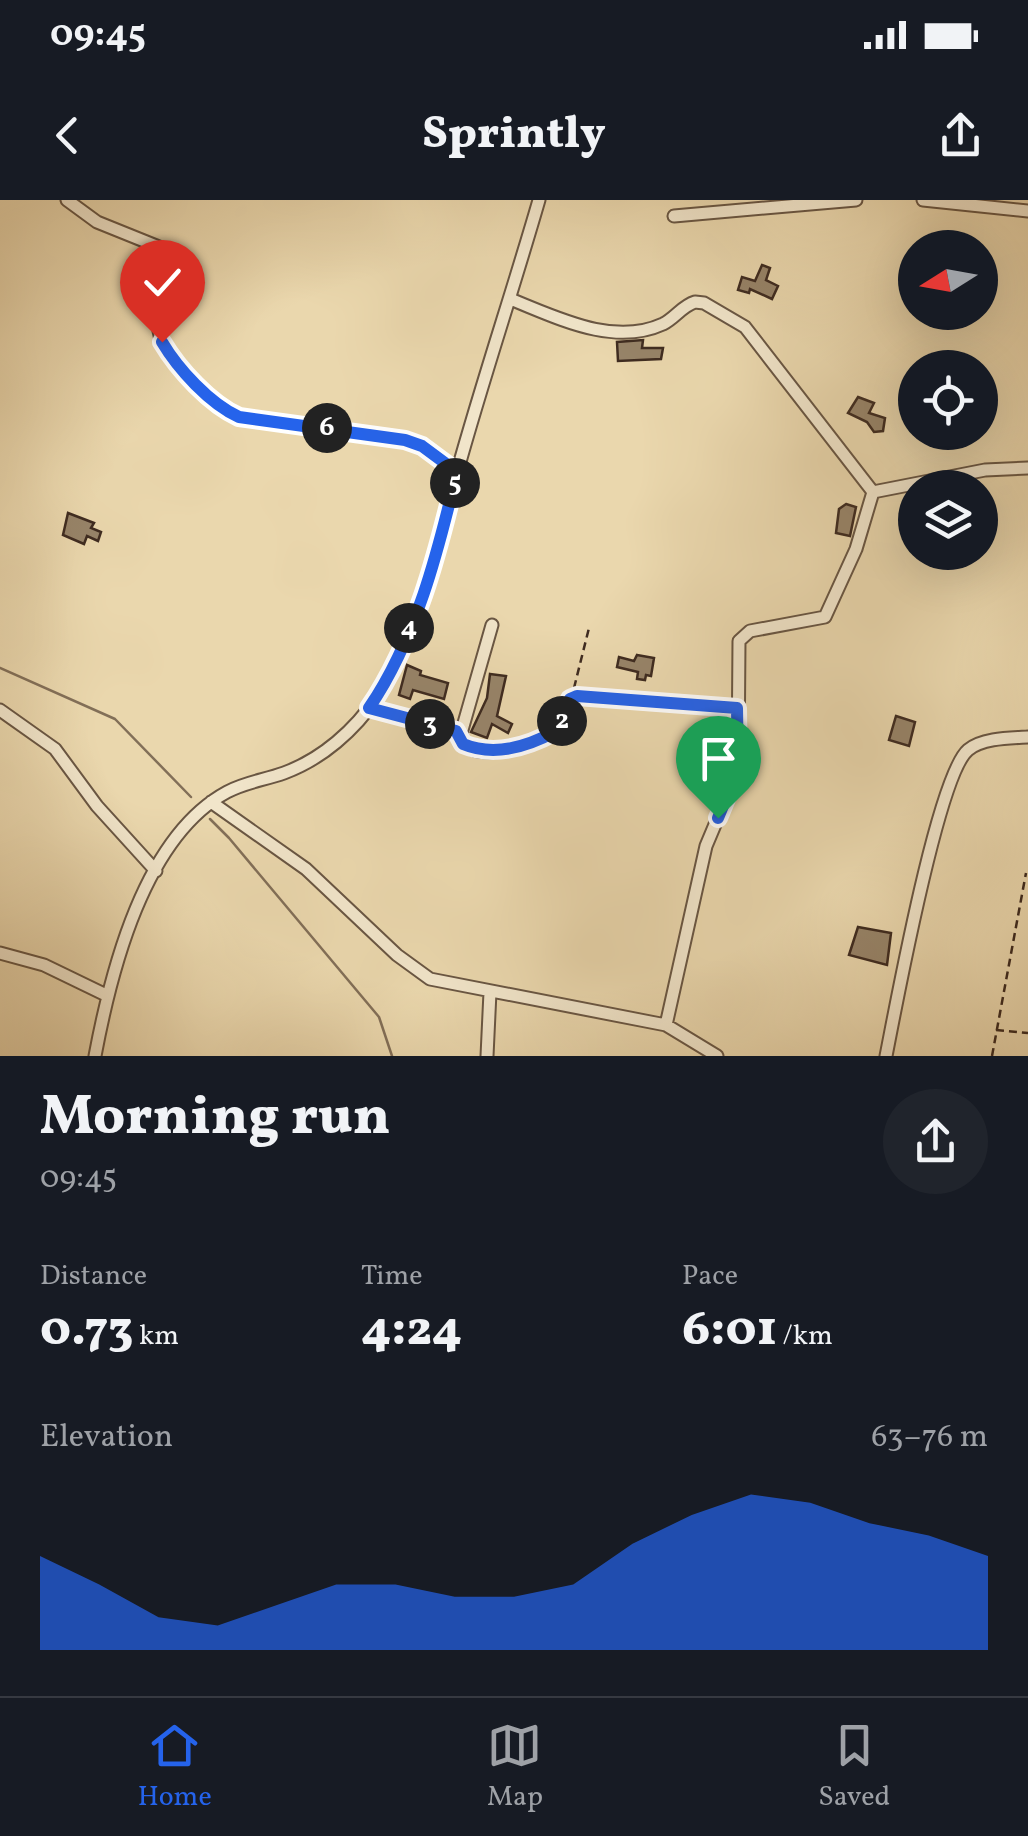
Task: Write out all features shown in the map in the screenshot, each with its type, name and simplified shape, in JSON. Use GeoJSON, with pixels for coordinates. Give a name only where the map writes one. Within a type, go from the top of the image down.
{"type":"FeatureCollection","features":[{"type":"Feature","properties":{"kind":"street"},"geometry":{"type":"LineString","coordinates":[[67,200],[97,222],[166,254],[170,274],[159,319],[162,342],[171,357],[226,412],[405,440],[422,446],[457,472]]}},
{"type":"Feature","properties":{"kind":"street"},"geometry":{"type":"LineString","coordinates":[[97,1056],[106,995],[156,871],[185,829],[211,802],[237,786],[282,774],[320,755],[369,708],[390,673],[420,604],[539,200]]}},
{"type":"Feature","properties":{"kind":"street"},"geometry":{"type":"LineString","coordinates":[[674,216],[856,200]]}},
{"type":"Feature","properties":{"kind":"street"},"geometry":{"type":"LineString","coordinates":[[924,200],[1028,211]]}},
{"type":"Feature","properties":{"kind":"street"},"geometry":{"type":"LineString","coordinates":[[510,298],[594,330],[622,332],[662,324],[695,302],[726,313],[745,327],[773,360],[873,492]]}},
{"type":"Feature","properties":{"kind":"street"},"geometry":{"type":"LineString","coordinates":[[873,492],[985,470],[1028,468]]}},
{"type":"Feature","properties":{"kind":"street"},"geometry":{"type":"LineString","coordinates":[[666,1025],[706,846],[738,770],[739,641],[750,631],[825,617],[856,548],[873,492]]}},
{"type":"Feature","properties":{"kind":"street"},"geometry":{"type":"LineString","coordinates":[[456,731],[466,723],[492,625]]}},
{"type":"Feature","properties":{"kind":"street"},"geometry":{"type":"LineString","coordinates":[[369,708],[456,731],[463,744],[480,751],[524,744],[556,731],[570,699],[583,696],[737,708]]}},
{"type":"Feature","properties":{"kind":"street"},"geometry":{"type":"LineString","coordinates":[[0,710],[55,749],[97,806],[156,871]]}},
{"type":"Feature","properties":{"kind":"street"},"geometry":{"type":"LineString","coordinates":[[886,1056],[942,806],[958,762],[968,749],[981,744],[1028,738]]}},
{"type":"Feature","properties":{"kind":"street"},"geometry":{"type":"LineString","coordinates":[[211,802],[306,869],[414,970],[430,979],[666,1025],[714,1055]]}},
{"type":"Feature","properties":{"kind":"street"},"geometry":{"type":"LineString","coordinates":[[0,953],[44,965],[106,995]]}},
{"type":"Feature","properties":{"kind":"street"},"geometry":{"type":"LineString","coordinates":[[487,1056],[490,992]]}},
{"type":"Feature","properties":{"kind":"path"},"geometry":{"type":"LineString","coordinates":[[570,699],[589,628]]}},
{"type":"Feature","properties":{"kind":"path"},"geometry":{"type":"LineString","coordinates":[[992,1056],[1016,943],[1026,872]]}},
{"type":"Feature","properties":{"kind":"path"},"geometry":{"type":"LineString","coordinates":[[996,1030],[1028,1033]]}},
{"type":"Feature","properties":{"kind":"building"},"geometry":{"type":"Polygon","coordinates":[[[762,265],[770,268],[766,280],[778,286],[772,299],[750,289],[749,293],[738,290],[742,277],[755,281],[762,265]]]}},
{"type":"Feature","properties":{"kind":"building"},"geometry":{"type":"Polygon","coordinates":[[[643,340],[642,348],[663,348],[661,359],[618,361],[617,342],[643,340]]]}},
{"type":"Feature","properties":{"kind":"building"},"geometry":{"type":"Polygon","coordinates":[[[858,397],[874,403],[869,413],[885,418],[883,431],[874,432],[867,422],[848,413],[858,397]]]}},
{"type":"Feature","properties":{"kind":"building"},"geometry":{"type":"Polygon","coordinates":[[[846,504],[856,507],[850,536],[836,533],[839,509],[846,504]]]}},
{"type":"Feature","properties":{"kind":"building"},"geometry":{"type":"Polygon","coordinates":[[[68,513],[94,523],[91,528],[101,532],[98,541],[87,536],[84,544],[63,535],[68,513]]]}},
{"type":"Feature","properties":{"kind":"building"},"geometry":{"type":"Polygon","coordinates":[[[637,655],[654,658],[651,676],[646,675],[645,680],[637,679],[638,672],[617,667],[619,657],[634,661],[637,655]]]}},
{"type":"Feature","properties":{"kind":"building"},"geometry":{"type":"Polygon","coordinates":[[[407,665],[421,671],[420,675],[448,683],[444,699],[413,690],[410,699],[399,695],[407,665]]]}},
{"type":"Feature","properties":{"kind":"building"},"geometry":{"type":"Polygon","coordinates":[[[490,674],[506,676],[497,716],[512,724],[508,733],[492,724],[487,738],[471,732],[487,698],[490,674]]]}},
{"type":"Feature","properties":{"kind":"building"},"geometry":{"type":"Polygon","coordinates":[[[896,716],[915,722],[909,746],[889,740],[896,716]]]}},
{"type":"Feature","properties":{"kind":"building"},"geometry":{"type":"Polygon","coordinates":[[[858,927],[891,933],[887,965],[849,955],[858,927]]]}},
{"type":"Feature","properties":{"kind":"waterway"},"geometry":{"type":"LineString","coordinates":[[0,668],[115,719],[191,797]]}},
{"type":"Feature","properties":{"kind":"waterway"},"geometry":{"type":"LineString","coordinates":[[210,819],[379,1017],[392,1056]]}},
{"type":"Feature","properties":{"kind":"route"},"geometry":{"type":"LineString","coordinates":[[162,342],[171,357],[226,412],[405,440],[422,446],[457,472],[420,604],[390,673],[369,708],[456,731],[463,744],[496,752],[556,731],[570,699],[577,696],[737,708],[738,770],[718,818]]}}]}
